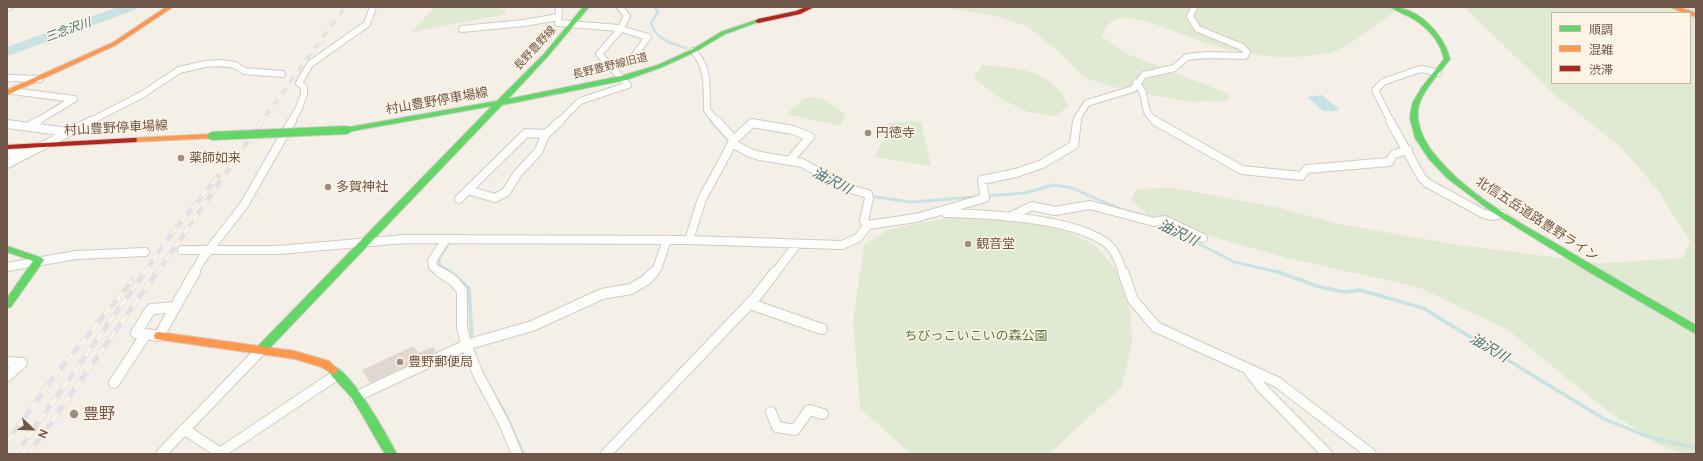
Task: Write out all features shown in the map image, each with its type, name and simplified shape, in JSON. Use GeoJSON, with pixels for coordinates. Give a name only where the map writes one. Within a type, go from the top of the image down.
{"type":"FeatureCollection","features":[{"type":"Feature","properties":{"kind":"street"},"geometry":{"type":"LineString","coordinates":[[10,92],[114,44],[170,7]]}},
{"type":"Feature","properties":{"kind":"street"},"geometry":{"type":"LineString","coordinates":[[159,336],[207,251],[244,205],[289,127],[304,94],[304,87],[299,83],[310,64],[320,55],[360,30],[366,24],[374,7]]}},
{"type":"Feature","properties":{"kind":"street"},"geometry":{"type":"LineString","coordinates":[[558,7],[558,23],[640,31],[648,37],[631,60],[609,65]]}},
{"type":"Feature","properties":{"kind":"street","name":"長野豊野線"},"geometry":{"type":"LineString","coordinates":[[499,103],[573,24],[586,7]]}},
{"type":"Feature","properties":{"kind":"street"},"geometry":{"type":"LineString","coordinates":[[468,190],[495,198],[506,192],[518,173],[538,152],[546,134],[580,101],[628,84],[599,54],[620,30],[627,16],[620,7]]}},
{"type":"Feature","properties":{"kind":"street","name":"長野豊野線旧道"},"geometry":{"type":"LineString","coordinates":[[499,103],[623,78],[660,66],[693,51],[722,32],[767,18],[798,13],[811,7]]}},
{"type":"Feature","properties":{"kind":"street"},"geometry":{"type":"LineString","coordinates":[[182,250],[207,251],[310,248],[404,238],[689,240],[842,245],[858,238],[868,225],[938,213],[984,196],[982,180],[1016,173],[1042,164],[1074,145],[1078,116],[1088,103],[1121,94],[1132,89],[1144,75],[1174,68],[1187,57],[1207,55],[1241,58],[1246,55],[1247,52],[1242,47],[1198,28],[1190,17],[1194,7]]}},
{"type":"Feature","properties":{"kind":"street","name":"北信五岳道路豊野ライン"},"geometry":{"type":"LineString","coordinates":[[1394,7],[1413,16],[1426,25],[1443,42],[1445,46],[1447,59],[1438,73],[1417,98],[1414,118],[1420,138],[1435,160],[1452,177],[1502,214],[1594,272],[1696,330]]}},
{"type":"Feature","properties":{"kind":"street"},"geometry":{"type":"LineString","coordinates":[[1673,7],[1687,12]]}},
{"type":"Feature","properties":{"kind":"street"},"geometry":{"type":"LineString","coordinates":[[462,29],[524,23],[558,17]]}},
{"type":"Feature","properties":{"kind":"street"},"geometry":{"type":"LineString","coordinates":[[693,51],[700,57],[707,72],[707,110],[732,142],[750,153],[802,163],[847,188],[869,196],[864,221],[868,225]]}},
{"type":"Feature","properties":{"kind":"street"},"geometry":{"type":"LineString","coordinates":[[7,164],[143,94],[179,70],[221,63],[235,65],[244,70],[282,74]]}},
{"type":"Feature","properties":{"kind":"street"},"geometry":{"type":"LineString","coordinates":[[1438,73],[1422,69],[1383,82],[1375,90],[1383,110],[1408,150],[1422,178],[1429,186],[1470,204],[1486,215],[1494,216],[1502,214]]}},
{"type":"Feature","properties":{"kind":"street"},"geometry":{"type":"LineString","coordinates":[[7,78],[40,79]]}},
{"type":"Feature","properties":{"kind":"street"},"geometry":{"type":"LineString","coordinates":[[1136,83],[1142,88],[1144,93],[1144,111],[1149,117],[1242,170],[1300,176],[1307,169],[1388,162],[1394,154],[1408,150]]}},
{"type":"Feature","properties":{"kind":"street"},"geometry":{"type":"LineString","coordinates":[[10,92],[74,100],[29,126]]}},
{"type":"Feature","properties":{"kind":"street","name":"村山豊野停車場線"},"geometry":{"type":"LineString","coordinates":[[7,147],[347,130],[499,103]]}},
{"type":"Feature","properties":{"kind":"street","name":"村山豊野停車場線"},"geometry":{"type":"LineString","coordinates":[[260,350],[499,103]]}},
{"type":"Feature","properties":{"kind":"street"},"geometry":{"type":"LineString","coordinates":[[689,240],[702,199],[732,142],[752,123],[793,130],[810,137],[790,160]]}},
{"type":"Feature","properties":{"kind":"street"},"geometry":{"type":"LineString","coordinates":[[7,124],[68,132]]}},
{"type":"Feature","properties":{"kind":"street"},"geometry":{"type":"LineString","coordinates":[[459,198],[526,132],[546,134]]}},
{"type":"Feature","properties":{"kind":"street"},"geometry":{"type":"LineString","coordinates":[[7,154],[31,152]]}},
{"type":"Feature","properties":{"kind":"street"},"geometry":{"type":"LineString","coordinates":[[1008,217],[1032,206],[1055,211],[1090,205],[1154,222],[1165,220],[1203,238]]}},
{"type":"Feature","properties":{"kind":"street"},"geometry":{"type":"LineString","coordinates":[[938,213],[988,214],[1008,217],[1083,232],[1105,242],[1118,258],[1133,300],[1156,327],[1277,382],[1371,454]]}},
{"type":"Feature","properties":{"kind":"street"},"geometry":{"type":"LineString","coordinates":[[446,239],[432,261],[433,267],[454,282],[462,291],[462,326],[466,345],[478,374],[504,423],[517,454]]}},
{"type":"Feature","properties":{"kind":"street"},"geometry":{"type":"LineString","coordinates":[[355,397],[466,345],[532,326],[602,294],[631,289],[646,280],[657,269],[667,240]]}},
{"type":"Feature","properties":{"kind":"street"},"geometry":{"type":"LineString","coordinates":[[606,454],[750,304],[797,244]]}},
{"type":"Feature","properties":{"kind":"street"},"geometry":{"type":"LineString","coordinates":[[7,249],[39,260]]}},
{"type":"Feature","properties":{"kind":"street"},"geometry":{"type":"LineString","coordinates":[[7,267],[39,260],[108,251],[145,252]]}},
{"type":"Feature","properties":{"kind":"street"},"geometry":{"type":"LineString","coordinates":[[7,305],[39,260]]}},
{"type":"Feature","properties":{"kind":"street"},"geometry":{"type":"LineString","coordinates":[[750,304],[822,329]]}},
{"type":"Feature","properties":{"kind":"street"},"geometry":{"type":"LineString","coordinates":[[175,307],[151,309],[136,333],[310,358],[325,364],[338,374],[355,397],[391,454]]}},
{"type":"Feature","properties":{"kind":"street"},"geometry":{"type":"LineString","coordinates":[[114,383],[146,334]]}},
{"type":"Feature","properties":{"kind":"street"},"geometry":{"type":"LineString","coordinates":[[161,454],[260,350]]}},
{"type":"Feature","properties":{"kind":"street"},"geometry":{"type":"LineString","coordinates":[[7,362],[22,363],[7,376]]}},
{"type":"Feature","properties":{"kind":"street"},"geometry":{"type":"LineString","coordinates":[[1247,369],[1263,389],[1327,454]]}},
{"type":"Feature","properties":{"kind":"street"},"geometry":{"type":"LineString","coordinates":[[184,429],[220,453],[338,374]]}},
{"type":"Feature","properties":{"kind":"street"},"geometry":{"type":"LineString","coordinates":[[771,412],[777,427],[795,430],[809,410],[823,414]]}},
{"type":"Feature","properties":{"kind":"green space"},"geometry":{"type":"Polygon","coordinates":[[[435,7],[501,7],[507,14],[411,32],[435,7]]]}},
{"type":"Feature","properties":{"kind":"green space"},"geometry":{"type":"Polygon","coordinates":[[[942,7],[1400,7],[1367,32],[1338,50],[1297,57],[1261,56],[1226,49],[1138,19],[1119,18],[1109,24],[1101,36],[1127,54],[1229,94],[1228,101],[1190,102],[1124,90],[1085,78],[1058,51],[1027,26],[1000,17],[942,7]]]}},
{"type":"Feature","properties":{"kind":"green space"},"geometry":{"type":"Polygon","coordinates":[[[1464,7],[1696,7],[1696,454],[1685,454],[1660,445],[1605,409],[1508,330],[1418,287],[1287,258],[1153,220],[1131,200],[1136,189],[1174,188],[1280,208],[1339,224],[1459,245],[1599,263],[1683,258],[1690,241],[1657,189],[1621,147],[1555,95],[1464,7]]]}},
{"type":"Feature","properties":{"kind":"green space"},"geometry":{"type":"Polygon","coordinates":[[[982,65],[1012,68],[1032,72],[1041,76],[1057,88],[1069,106],[1055,116],[1028,112],[998,97],[974,78],[982,65]]]}},
{"type":"Feature","properties":{"kind":"green space"},"geometry":{"type":"Polygon","coordinates":[[[814,97],[823,99],[845,114],[841,126],[787,114],[804,98],[814,97]]]}},
{"type":"Feature","properties":{"kind":"green space"},"geometry":{"type":"Polygon","coordinates":[[[921,121],[931,166],[874,157],[886,135],[888,123],[921,121]]]}},
{"type":"Feature","properties":{"kind":"green space","name":"ちびっこいこいの森公園"},"geometry":{"type":"Polygon","coordinates":[[[958,217],[1000,219],[1046,225],[1066,231],[1096,246],[1116,270],[1131,314],[1132,344],[1122,386],[1049,454],[911,454],[860,408],[853,321],[864,245],[888,230],[958,217]]]}},
{"type":"Feature","properties":{"kind":"water"},"geometry":{"type":"Polygon","coordinates":[[[1322,95],[1339,109],[1337,109],[1338,111],[1323,111],[1307,97],[1322,95]]]}},
{"type":"Feature","properties":{"kind":"building","name":"豊野郵便局"},"geometry":{"type":"Polygon","coordinates":[[[414,346],[418,353],[433,347],[436,352],[370,383],[362,370],[414,346]]]}},
{"type":"Feature","properties":{"kind":"waterway","name":"三念沢川"},"geometry":{"type":"LineString","coordinates":[[7,52],[130,7]]}},
{"type":"Feature","properties":{"kind":"waterway","name":"油沢川"},"geometry":{"type":"LineString","coordinates":[[655,7],[658,12],[651,23],[656,33],[665,40],[686,48]]}},
{"type":"Feature","properties":{"kind":"waterway","name":"油沢川"},"geometry":{"type":"LineString","coordinates":[[708,116],[712,122]]}},
{"type":"Feature","properties":{"kind":"waterway","name":"油沢川"},"geometry":{"type":"LineString","coordinates":[[711,121],[731,143]]}},
{"type":"Feature","properties":{"kind":"waterway","name":"油沢川"},"geometry":{"type":"LineString","coordinates":[[985,196],[1025,193],[1053,185],[1072,188],[1120,209],[1144,216]]}},
{"type":"Feature","properties":{"kind":"waterway","name":"油沢川"},"geometry":{"type":"LineString","coordinates":[[870,196],[910,202],[975,197]]}},
{"type":"Feature","properties":{"kind":"waterway","name":"油沢川"},"geometry":{"type":"LineString","coordinates":[[1159,223],[1234,262],[1279,272]]}},
{"type":"Feature","properties":{"kind":"waterway"},"geometry":{"type":"LineString","coordinates":[[450,242],[439,258],[439,265],[453,273]]}},
{"type":"Feature","properties":{"kind":"waterway"},"geometry":{"type":"LineString","coordinates":[[451,272],[469,288],[472,340]]}},
{"type":"Feature","properties":{"kind":"waterway","name":"油沢川"},"geometry":{"type":"LineString","coordinates":[[1279,272],[1320,287],[1345,292],[1360,290],[1423,308],[1604,419],[1649,437],[1696,448]]}},
{"type":"Feature","properties":{"kind":"waterway"},"geometry":{"type":"LineString","coordinates":[[489,386],[506,415],[523,454]]}},
{"type":"Feature","properties":{"kind":"railway"},"geometry":{"type":"LineString","coordinates":[[261,122],[345,7]]}},
{"type":"Feature","properties":{"kind":"railway"},"geometry":{"type":"LineString","coordinates":[[157,273],[262,121]]}},
{"type":"Feature","properties":{"kind":"railway"},"geometry":{"type":"LineString","coordinates":[[144,273],[170,236],[218,176]]}},
{"type":"Feature","properties":{"kind":"railway"},"geometry":{"type":"LineString","coordinates":[[16,454],[145,272]]}},
{"type":"Feature","properties":{"kind":"railway"},"geometry":{"type":"LineString","coordinates":[[29,454],[157,272]]}},
{"type":"Feature","properties":{"kind":"railway"},"geometry":{"type":"LineString","coordinates":[[7,442],[53,378],[132,281]]}},
{"type":"Feature","properties":{"kind":"traffic: fast"},"geometry":{"type":"LineString","coordinates":[[261,350],[546,55],[586,7]]}},
{"type":"Feature","properties":{"kind":"traffic: fast"},"geometry":{"type":"LineString","coordinates":[[1394,7],[1412,16],[1428,27],[1435,33],[1445,49],[1447,59],[1421,94],[1417,102],[1414,118],[1419,138],[1432,157],[1450,176],[1495,211],[1592,270],[1696,330]]}},
{"type":"Feature","properties":{"kind":"traffic: fast"},"geometry":{"type":"LineString","coordinates":[[347,130],[499,103],[623,78],[660,66],[693,51],[723,33],[758,21]]}},
{"type":"Feature","properties":{"kind":"traffic: fast"},"geometry":{"type":"LineString","coordinates":[[212,136],[347,130]]}},
{"type":"Feature","properties":{"kind":"traffic: fast"},"geometry":{"type":"LineString","coordinates":[[7,249],[39,260],[7,305]]}},
{"type":"Feature","properties":{"kind":"traffic: fast"},"geometry":{"type":"LineString","coordinates":[[333,370],[341,377],[357,397],[391,454]]}},
{"type":"Feature","properties":{"kind":"traffic: slow"},"geometry":{"type":"LineString","coordinates":[[7,93],[114,44],[170,7]]}},
{"type":"Feature","properties":{"kind":"traffic: slow"},"geometry":{"type":"LineString","coordinates":[[1673,7],[1687,12]]}},
{"type":"Feature","properties":{"kind":"traffic: slow"},"geometry":{"type":"LineString","coordinates":[[1691,13],[1696,15]]}},
{"type":"Feature","properties":{"kind":"traffic: slow"},"geometry":{"type":"LineString","coordinates":[[133,140],[212,136]]}},
{"type":"Feature","properties":{"kind":"traffic: slow"},"geometry":{"type":"LineString","coordinates":[[159,336],[295,355],[325,364],[333,370]]}},
{"type":"Feature","properties":{"kind":"traffic: jam"},"geometry":{"type":"LineString","coordinates":[[758,21],[798,13],[811,7]]}},
{"type":"Feature","properties":{"kind":"traffic: jam"},"geometry":{"type":"LineString","coordinates":[[7,147],[133,140]]}},
{"type":"Feature","properties":{"kind":"place","name":"円徳寺"},"geometry":{"type":"Point","coordinates":[868,133]}},
{"type":"Feature","properties":{"kind":"place","name":"薬師如来"},"geometry":{"type":"Point","coordinates":[181,158]}},
{"type":"Feature","properties":{"kind":"place","name":"多賀神社"},"geometry":{"type":"Point","coordinates":[328,187]}},
{"type":"Feature","properties":{"kind":"place","name":"観音堂"},"geometry":{"type":"Point","coordinates":[968,244]}},
{"type":"Feature","properties":{"kind":"place","name":"豊野郵便局"},"geometry":{"type":"Point","coordinates":[400,362]}},
{"type":"Feature","properties":{"kind":"place","name":"豊野"},"geometry":{"type":"Point","coordinates":[74,414]}}]}
